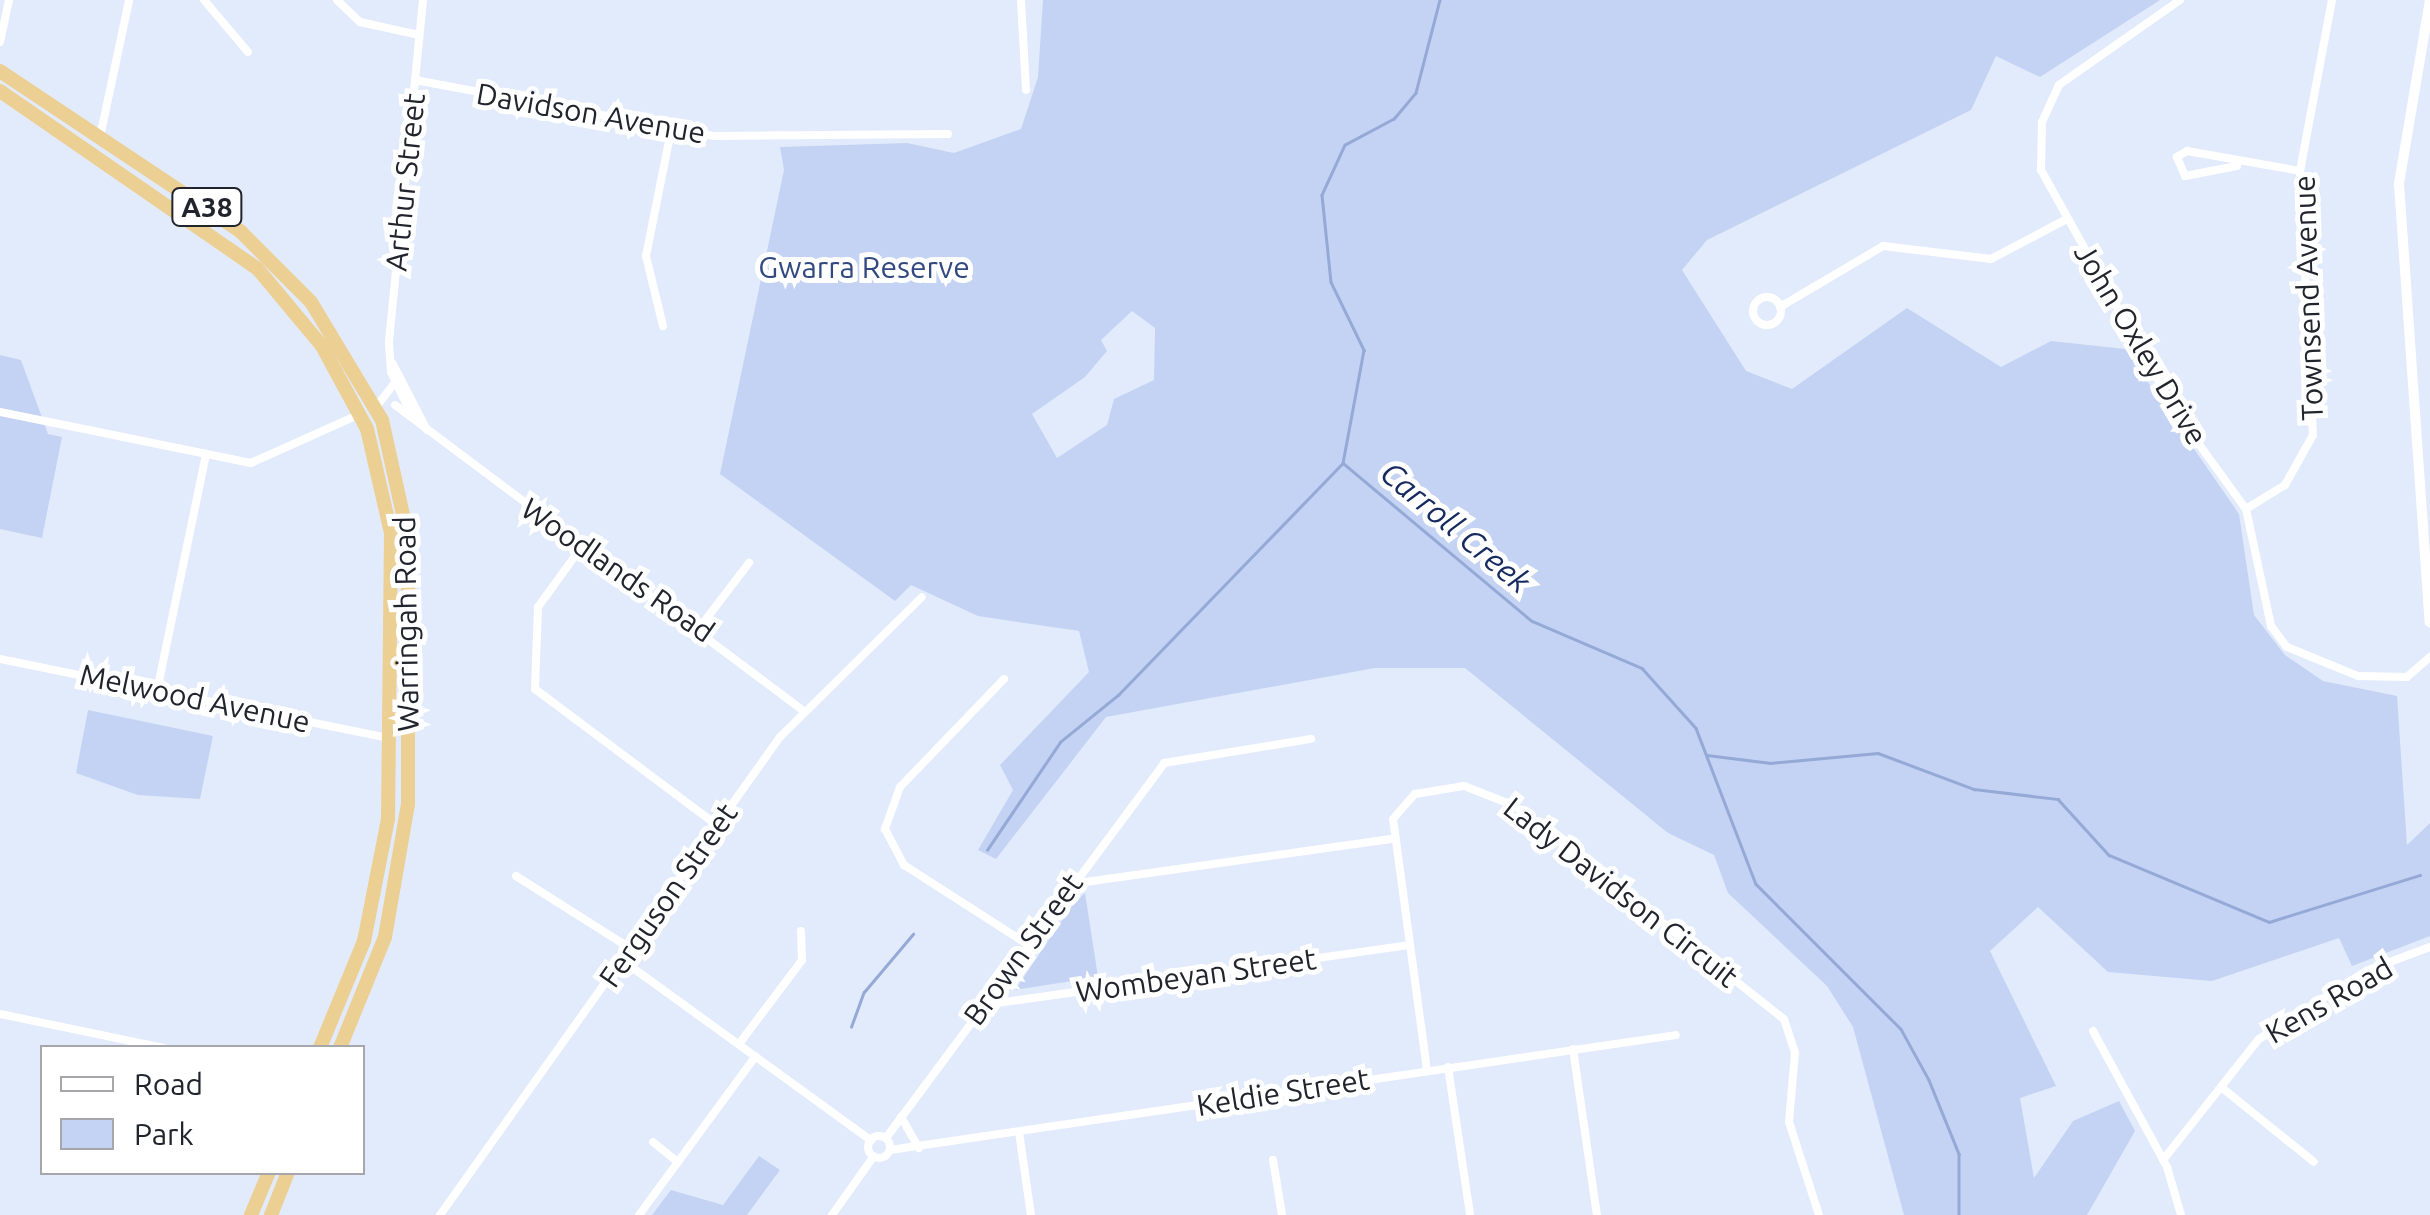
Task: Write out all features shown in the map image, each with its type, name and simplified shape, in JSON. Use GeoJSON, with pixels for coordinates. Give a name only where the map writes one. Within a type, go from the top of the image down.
{"type":"FeatureCollection","features":[{"type":"Feature","properties":{"kind":"highway","name":"Warringah Road"},"geometry":{"type":"LineString","coordinates":[[0,70],[100,137],[273,263],[334,332],[376,407],[408,537],[408,804],[385,937],[341,1045]]}},
{"type":"Feature","properties":{"kind":"highway","name":"Warringah Road"},"geometry":{"type":"LineString","coordinates":[[0,90],[257,268],[322,346],[360,414],[391,533],[390,738],[379,886],[321,1045]]}},
{"type":"Feature","properties":{"kind":"highway"},"geometry":{"type":"LineString","coordinates":[[360,414],[376,407]]}},
{"type":"Feature","properties":{"kind":"highway"},"geometry":{"type":"LineString","coordinates":[[252,1215],[268,1175]]}},
{"type":"Feature","properties":{"kind":"highway"},"geometry":{"type":"LineString","coordinates":[[271,1215],[287,1175]]}},
{"type":"Feature","properties":{"kind":"street"},"geometry":{"type":"LineString","coordinates":[[0,42],[8,0]]}},
{"type":"Feature","properties":{"kind":"street"},"geometry":{"type":"LineString","coordinates":[[100,137],[129,0]]}},
{"type":"Feature","properties":{"kind":"street"},"geometry":{"type":"LineString","coordinates":[[204,0],[248,52]]}},
{"type":"Feature","properties":{"kind":"street"},"geometry":{"type":"LineString","coordinates":[[337,0],[360,22],[419,35]]}},
{"type":"Feature","properties":{"kind":"street","name":"Arthur Street"},"geometry":{"type":"LineString","coordinates":[[395,383],[392,363],[422,0]]}},
{"type":"Feature","properties":{"kind":"street"},"geometry":{"type":"LineString","coordinates":[[1021,0],[1026,90]]}},
{"type":"Feature","properties":{"kind":"street","name":"John Oxley Drive"},"geometry":{"type":"LineString","coordinates":[[2180,0],[2076,67],[2048,104],[2041,170],[2175,411],[2246,508],[2261,605],[2288,647],[2388,679],[2407,677],[2430,657]]}},
{"type":"Feature","properties":{"kind":"street","name":"Townsend Avenue"},"geometry":{"type":"LineString","coordinates":[[2246,508],[2285,485],[2313,435],[2300,172],[2332,0]]}},
{"type":"Feature","properties":{"kind":"street"},"geometry":{"type":"LineString","coordinates":[[2430,0],[2425,84],[2399,184],[2430,622]]}},
{"type":"Feature","properties":{"kind":"street","name":"Davidson Avenue"},"geometry":{"type":"LineString","coordinates":[[415,80],[671,131],[948,134]]}},
{"type":"Feature","properties":{"kind":"street"},"geometry":{"type":"LineString","coordinates":[[663,326],[646,256],[671,131]]}},
{"type":"Feature","properties":{"kind":"street"},"geometry":{"type":"LineString","coordinates":[[2237,166],[2185,176],[2177,157],[2197,152],[2237,166],[2300,172]]}},
{"type":"Feature","properties":{"kind":"street"},"geometry":{"type":"LineString","coordinates":[[1780,306],[1884,246],[1991,258],[2067,219]]}},
{"type":"Feature","properties":{"kind":"street"},"geometry":{"type":"LineString","coordinates":[[376,407],[402,399],[392,363]]}},
{"type":"Feature","properties":{"kind":"street"},"geometry":{"type":"LineString","coordinates":[[376,407],[395,383]]}},
{"type":"Feature","properties":{"kind":"street","name":"Woodlands Road"},"geometry":{"type":"LineString","coordinates":[[395,383],[416,423],[700,627],[805,712]]}},
{"type":"Feature","properties":{"kind":"street","name":"Woodlands Road"},"geometry":{"type":"LineString","coordinates":[[402,399],[427,430]]}},
{"type":"Feature","properties":{"kind":"street"},"geometry":{"type":"LineString","coordinates":[[0,412],[206,455],[260,462],[360,414]]}},
{"type":"Feature","properties":{"kind":"street"},"geometry":{"type":"LineString","coordinates":[[157,691],[206,455]]}},
{"type":"Feature","properties":{"kind":"street"},"geometry":{"type":"LineString","coordinates":[[583,545],[538,607],[536,689],[718,826]]}},
{"type":"Feature","properties":{"kind":"street"},"geometry":{"type":"LineString","coordinates":[[700,627],[748,563]]}},
{"type":"Feature","properties":{"kind":"street","name":"Ferguson Street"},"geometry":{"type":"LineString","coordinates":[[440,1215],[718,826],[805,712],[922,597]]}},
{"type":"Feature","properties":{"kind":"street"},"geometry":{"type":"LineString","coordinates":[[0,672],[1,659]]}},
{"type":"Feature","properties":{"kind":"street","name":"Melwood Avenue"},"geometry":{"type":"LineString","coordinates":[[1,659],[390,738]]}},
{"type":"Feature","properties":{"kind":"street"},"geometry":{"type":"LineString","coordinates":[[1004,680],[900,787],[885,829],[904,865],[1027,944]]}},
{"type":"Feature","properties":{"kind":"street","name":"Brown Street"},"geometry":{"type":"LineString","coordinates":[[886,1138],[1164,763],[1310,740]]}},
{"type":"Feature","properties":{"kind":"street","name":"Lady Davidson Circuit"},"geometry":{"type":"LineString","coordinates":[[1392,839],[1393,818],[1415,794],[1489,791],[1768,1004],[1792,1038],[1788,1122],[1819,1215]]}},
{"type":"Feature","properties":{"kind":"street"},"geometry":{"type":"LineString","coordinates":[[1071,884],[1392,839],[1427,1070]]}},
{"type":"Feature","properties":{"kind":"street"},"geometry":{"type":"LineString","coordinates":[[516,876],[627,955],[870,1140],[874,1156],[832,1215]]}},
{"type":"Feature","properties":{"kind":"street"},"geometry":{"type":"LineString","coordinates":[[740,1044],[802,960],[800,931]]}},
{"type":"Feature","properties":{"kind":"street","name":"Wombeyan Street"},"geometry":{"type":"LineString","coordinates":[[982,1005],[1409,945]]}},
{"type":"Feature","properties":{"kind":"street","name":"Kens Road"},"geometry":{"type":"LineString","coordinates":[[2163,1160],[2258,1039],[2366,971],[2430,947]]}},
{"type":"Feature","properties":{"kind":"street"},"geometry":{"type":"LineString","coordinates":[[0,1014],[150,1045]]}},
{"type":"Feature","properties":{"kind":"street"},"geometry":{"type":"LineString","coordinates":[[2093,1031],[2163,1160],[2181,1215]]}},
{"type":"Feature","properties":{"kind":"street","name":"Keldie Street"},"geometry":{"type":"LineString","coordinates":[[874,1156],[890,1150],[1676,1035]]}},
{"type":"Feature","properties":{"kind":"street"},"geometry":{"type":"LineString","coordinates":[[1573,1048],[1597,1215]]}},
{"type":"Feature","properties":{"kind":"street"},"geometry":{"type":"LineString","coordinates":[[639,1215],[756,1056]]}},
{"type":"Feature","properties":{"kind":"street"},"geometry":{"type":"LineString","coordinates":[[1448,1068],[1470,1215]]}},
{"type":"Feature","properties":{"kind":"street"},"geometry":{"type":"LineString","coordinates":[[2221,1088],[2314,1162]]}},
{"type":"Feature","properties":{"kind":"street"},"geometry":{"type":"LineString","coordinates":[[901,1117],[919,1148]]}},
{"type":"Feature","properties":{"kind":"street"},"geometry":{"type":"LineString","coordinates":[[1019,1132],[1031,1215]]}},
{"type":"Feature","properties":{"kind":"street"},"geometry":{"type":"LineString","coordinates":[[870,1140],[886,1138],[890,1150]]}},
{"type":"Feature","properties":{"kind":"street"},"geometry":{"type":"LineString","coordinates":[[653,1142],[678,1162]]}},
{"type":"Feature","properties":{"kind":"street"},"geometry":{"type":"LineString","coordinates":[[1273,1160],[1282,1215]]}},
{"type":"Feature","properties":{"kind":"green space","name":"Gwarra Reserve"},"geometry":{"type":"Polygon","coordinates":[[[1043,0],[2160,0],[2040,77],[1996,56],[1971,110],[1707,240],[1682,270],[1746,371],[1792,389],[1907,308],[2001,367],[2051,341],[2125,349],[2239,514],[2254,615],[2285,655],[2323,681],[2397,696],[2407,845],[2430,823],[2430,936],[2352,966],[2339,938],[2212,981],[2108,972],[2038,907],[1990,951],[2056,1086],[2020,1098],[2034,1178],[2073,1121],[2119,1101],[2135,1131],[2087,1215],[1904,1215],[1853,1027],[1827,986],[1728,893],[1714,855],[1668,833],[1465,668],[1375,668],[1106,717],[996,859],[978,850],[1013,790],[1000,765],[1089,672],[1079,631],[978,616],[911,585],[895,601],[720,474],[784,170],[780,147],[907,143],[954,153],[1021,129],[1038,77],[1043,0]],[[1132,311],[1101,340],[1107,351],[1085,377],[1032,414],[1057,458],[1107,425],[1114,399],[1154,380],[1155,328],[1132,311]]]}},
{"type":"Feature","properties":{"kind":"green space"},"geometry":{"type":"Polygon","coordinates":[[[0,355],[21,360],[48,434],[62,437],[42,538],[0,529],[0,355]]]}},
{"type":"Feature","properties":{"kind":"green space"},"geometry":{"type":"Polygon","coordinates":[[[88,710],[213,736],[200,799],[138,795],[76,773],[88,710]]]}},
{"type":"Feature","properties":{"kind":"green space"},"geometry":{"type":"Polygon","coordinates":[[[1085,893],[1098,977],[1015,990],[1071,907],[1085,893]]]}},
{"type":"Feature","properties":{"kind":"green space"},"geometry":{"type":"Polygon","coordinates":[[[759,1156],[780,1170],[747,1215],[652,1215],[671,1190],[723,1205],[759,1156]]]}},
{"type":"Feature","properties":{"kind":"waterway","name":"Carroll Creek"},"geometry":{"type":"LineString","coordinates":[[1440,0],[1416,93],[1394,119],[1345,145],[1322,195],[1331,282],[1364,350],[1343,463],[1532,621],[1642,668],[1696,728],[1756,884],[1901,1029],[1929,1080],[1959,1154],[1959,1215]]}},
{"type":"Feature","properties":{"kind":"waterway"},"geometry":{"type":"LineString","coordinates":[[987,850],[1060,742],[1118,695],[1342,464]]}},
{"type":"Feature","properties":{"kind":"waterway"},"geometry":{"type":"LineString","coordinates":[[1707,755],[1770,763],[1878,753],[1974,789],[2058,799],[2109,855],[2269,922],[2420,875]]}},
{"type":"Feature","properties":{"kind":"waterway"},"geometry":{"type":"LineString","coordinates":[[851,1027],[864,992],[913,934]]}}]}
